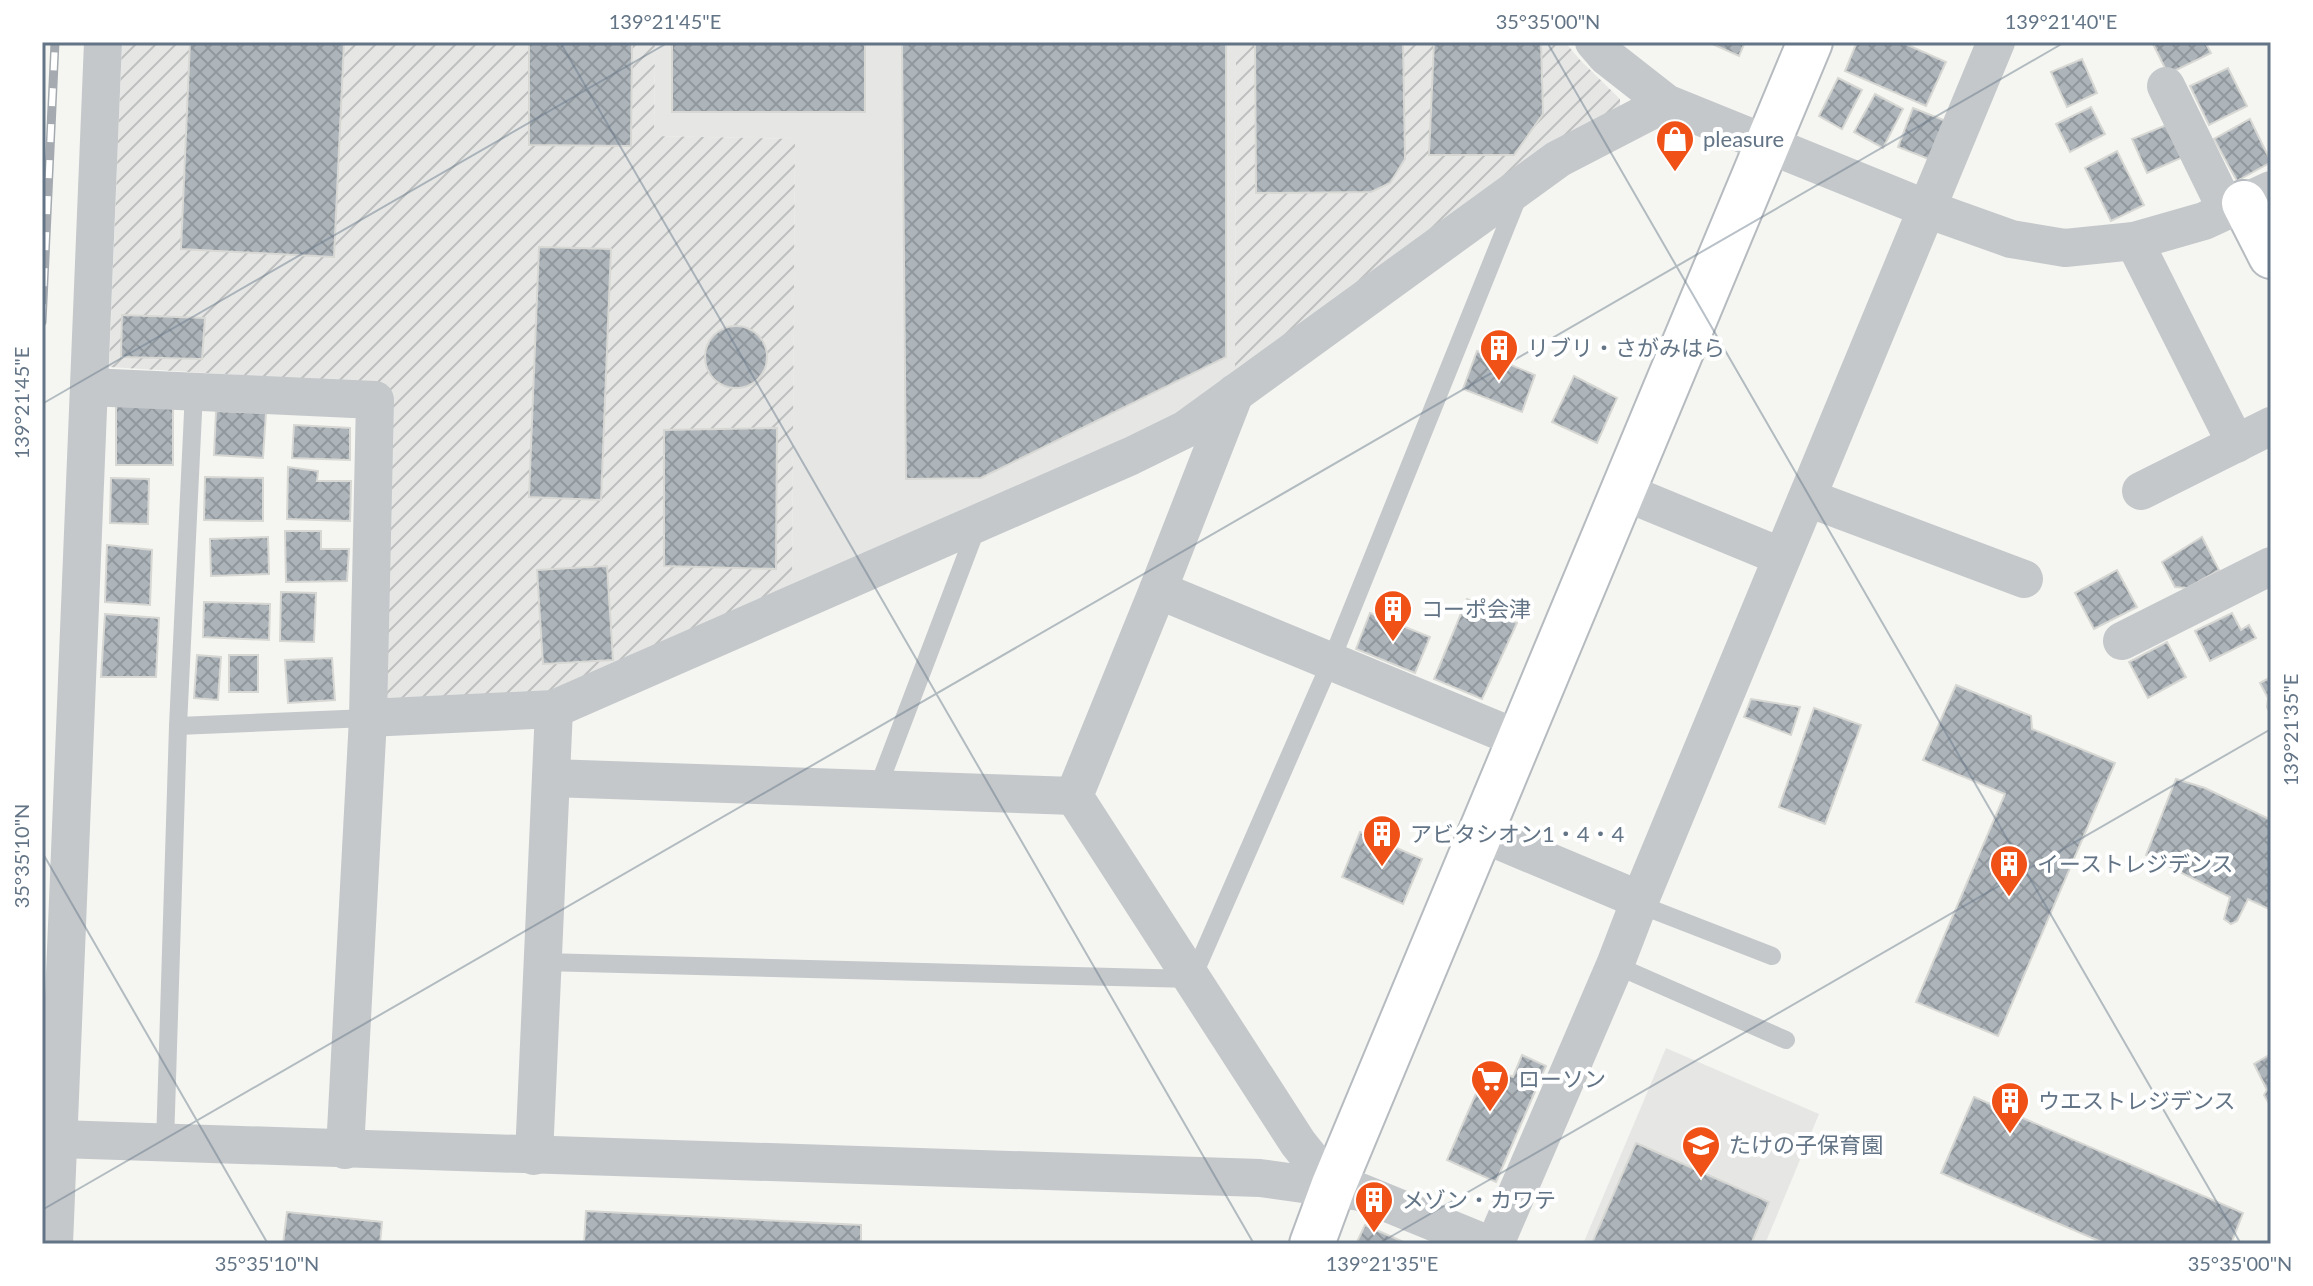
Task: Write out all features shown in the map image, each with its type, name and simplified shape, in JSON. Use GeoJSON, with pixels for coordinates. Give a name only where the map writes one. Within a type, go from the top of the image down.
{"type":"FeatureCollection","features":[{"type":"Feature","properties":{"kind":"street"},"geometry":{"type":"LineString","coordinates":[[54,1244],[103,42]]}},
{"type":"Feature","properties":{"kind":"street"},"geometry":{"type":"LineString","coordinates":[[1594,42],[1606,56],[1666,103],[1927,209],[2011,239],[2065,248],[2134,241],[2171,232],[2247,201]]}},
{"type":"Feature","properties":{"kind":"street"},"geometry":{"type":"LineString","coordinates":[[1312,1244],[1333,1187],[1483,834],[1622,491],[1810,42]]}},
{"type":"Feature","properties":{"kind":"street"},"geometry":{"type":"LineString","coordinates":[[1495,1244],[1615,965],[1996,42]]}},
{"type":"Feature","properties":{"kind":"street"},"geometry":{"type":"LineString","coordinates":[[2166,86],[2247,201],[2271,256]]}},
{"type":"Feature","properties":{"kind":"street"},"geometry":{"type":"LineString","coordinates":[[368,718],[554,709],[977,525],[1186,429],[1558,159],[1666,103]]}},
{"type":"Feature","properties":{"kind":"street"},"geometry":{"type":"LineString","coordinates":[[2134,241],[2236,444]]}},
{"type":"Feature","properties":{"kind":"street"},"geometry":{"type":"LineString","coordinates":[[89,387],[375,400],[368,718],[345,1150]]}},
{"type":"Feature","properties":{"kind":"street"},"geometry":{"type":"LineString","coordinates":[[1074,796],[1235,393]]}},
{"type":"Feature","properties":{"kind":"street"},"geometry":{"type":"LineString","coordinates":[[2141,491],[2271,426]]}},
{"type":"Feature","properties":{"kind":"street"},"geometry":{"type":"LineString","coordinates":[[1622,491],[1782,557]]}},
{"type":"Feature","properties":{"kind":"street"},"geometry":{"type":"LineString","coordinates":[[1808,498],[2024,579]]}},
{"type":"Feature","properties":{"kind":"street"},"geometry":{"type":"LineString","coordinates":[[2122,641],[2271,566]]}},
{"type":"Feature","properties":{"kind":"street"},"geometry":{"type":"LineString","coordinates":[[1158,590],[1521,740]]}},
{"type":"Feature","properties":{"kind":"street"},"geometry":{"type":"LineString","coordinates":[[534,1156],[554,709]]}},
{"type":"Feature","properties":{"kind":"street"},"geometry":{"type":"LineString","coordinates":[[551,778],[1074,796]]}},
{"type":"Feature","properties":{"kind":"street"},"geometry":{"type":"LineString","coordinates":[[1074,796],[1298,1143],[1333,1187]]}},
{"type":"Feature","properties":{"kind":"street"},"geometry":{"type":"LineString","coordinates":[[1483,834],[1639,902]]}},
{"type":"Feature","properties":{"kind":"street"},"geometry":{"type":"LineString","coordinates":[[59,1139],[1244,1177],[1360,1192],[1487,1244]]}},
{"type":"Feature","properties":{"kind":"lane"},"geometry":{"type":"LineString","coordinates":[[543,962],[1192,979],[1331,661],[1524,183]]}},
{"type":"Feature","properties":{"kind":"lane"},"geometry":{"type":"LineString","coordinates":[[165,1144],[178,726],[194,392]]}},
{"type":"Feature","properties":{"kind":"lane"},"geometry":{"type":"LineString","coordinates":[[877,790],[977,525]]}},
{"type":"Feature","properties":{"kind":"lane"},"geometry":{"type":"LineString","coordinates":[[178,726],[368,718]]}},
{"type":"Feature","properties":{"kind":"lane"},"geometry":{"type":"LineString","coordinates":[[1639,902],[1772,956]]}},
{"type":"Feature","properties":{"kind":"lane"},"geometry":{"type":"LineString","coordinates":[[1615,965],[1786,1040]]}},
{"type":"Feature","properties":{"kind":"shaded area"},"geometry":{"type":"Polygon","coordinates":[[[122,42],[655,42],[654,136],[795,139],[792,585],[559,693],[386,703],[385,384],[109,367],[122,42]]]}},
{"type":"Feature","properties":{"kind":"shaded area"},"geometry":{"type":"Polygon","coordinates":[[[655,42],[1236,42],[1235,373],[1179,416],[792,585],[795,139],[654,136],[655,42]]]}},
{"type":"Feature","properties":{"kind":"shaded area"},"geometry":{"type":"Polygon","coordinates":[[[1236,42],[1565,42],[1620,99],[1620,112],[1235,373],[1236,42]]]}},
{"type":"Feature","properties":{"kind":"shaded area","name":"たけの子保育園"},"geometry":{"type":"Polygon","coordinates":[[[1666,1048],[1819,1114],[1765,1244],[1583,1244],[1666,1048]]]}},
{"type":"Feature","properties":{"kind":"building"},"geometry":{"type":"Polygon","coordinates":[[[190,42],[344,42],[334,257],[181,249],[190,42]]]}},
{"type":"Feature","properties":{"kind":"building"},"geometry":{"type":"Polygon","coordinates":[[[529,42],[632,42],[631,146],[529,145],[529,42]]]}},
{"type":"Feature","properties":{"kind":"building"},"geometry":{"type":"Polygon","coordinates":[[[672,42],[865,42],[865,112],[672,112],[672,42]]]}},
{"type":"Feature","properties":{"kind":"building"},"geometry":{"type":"Polygon","coordinates":[[[902,42],[1226,42],[1226,357],[981,478],[906,479],[902,42]]]}},
{"type":"Feature","properties":{"kind":"building"},"geometry":{"type":"Polygon","coordinates":[[[1255,42],[1403,42],[1405,159],[1390,183],[1371,192],[1256,193],[1255,42]]]}},
{"type":"Feature","properties":{"kind":"building"},"geometry":{"type":"Polygon","coordinates":[[[1434,42],[1541,42],[1543,114],[1514,155],[1429,155],[1434,42]]]}},
{"type":"Feature","properties":{"kind":"building"},"geometry":{"type":"Polygon","coordinates":[[[1708,42],[1745,42],[1739,56],[1708,42]]]}},
{"type":"Feature","properties":{"kind":"building"},"geometry":{"type":"Polygon","coordinates":[[[1857,42],[1901,42],[1946,62],[1926,106],[1845,71],[1857,42]]]}},
{"type":"Feature","properties":{"kind":"building"},"geometry":{"type":"Polygon","coordinates":[[[2152,42],[2205,42],[2211,53],[2168,74],[2152,42]]]}},
{"type":"Feature","properties":{"kind":"building"},"geometry":{"type":"Polygon","coordinates":[[[2082,59],[2097,93],[2067,107],[2051,72],[2082,59]]]}},
{"type":"Feature","properties":{"kind":"building"},"geometry":{"type":"Polygon","coordinates":[[[2228,68],[2247,106],[2209,125],[2190,86],[2228,68]]]}},
{"type":"Feature","properties":{"kind":"building"},"geometry":{"type":"Polygon","coordinates":[[[1838,78],[1862,90],[1842,129],[1819,116],[1838,78]]]}},
{"type":"Feature","properties":{"kind":"building"},"geometry":{"type":"Polygon","coordinates":[[[1875,94],[1903,109],[1883,148],[1854,132],[1875,94]]]}},
{"type":"Feature","properties":{"kind":"building"},"geometry":{"type":"Polygon","coordinates":[[[2091,107],[2105,134],[2070,152],[2056,124],[2091,107]]]}},
{"type":"Feature","properties":{"kind":"building"},"geometry":{"type":"Polygon","coordinates":[[[1913,108],[1946,121],[1931,160],[1898,147],[1913,108]]]}},
{"type":"Feature","properties":{"kind":"building"},"geometry":{"type":"Polygon","coordinates":[[[2250,119],[2271,162],[2237,181],[2214,139],[2250,119]]]}},
{"type":"Feature","properties":{"kind":"building"},"geometry":{"type":"Polygon","coordinates":[[[2169,124],[2183,157],[2147,173],[2132,139],[2169,124]]]}},
{"type":"Feature","properties":{"kind":"building"},"geometry":{"type":"Polygon","coordinates":[[[2117,151],[2144,205],[2111,221],[2085,168],[2117,151]]]}},
{"type":"Feature","properties":{"kind":"building"},"geometry":{"type":"Polygon","coordinates":[[[539,247],[611,249],[601,500],[529,497],[539,247]]]}},
{"type":"Feature","properties":{"kind":"building"},"geometry":{"type":"Polygon","coordinates":[[[122,315],[205,318],[202,359],[121,357],[122,315]]]}},
{"type":"Feature","properties":{"kind":"building"},"geometry":{"type":"Polygon","coordinates":[[[736,326],[748,328],[758,335],[765,345],[765,369],[758,379],[748,386],[736,388],[724,386],[714,379],[707,369],[705,357],[707,345],[714,335],[724,328],[736,326]]]}},
{"type":"Feature","properties":{"kind":"building","name":"リブリ・さがみはら"},"geometry":{"type":"Polygon","coordinates":[[[1477,351],[1535,375],[1522,412],[1463,389],[1477,351]]]}},
{"type":"Feature","properties":{"kind":"building"},"geometry":{"type":"Polygon","coordinates":[[[1574,376],[1617,398],[1597,443],[1552,422],[1574,376]]]}},
{"type":"Feature","properties":{"kind":"building"},"geometry":{"type":"Polygon","coordinates":[[[116,402],[173,402],[173,465],[116,465],[116,402]]]}},
{"type":"Feature","properties":{"kind":"building"},"geometry":{"type":"Polygon","coordinates":[[[216,411],[266,413],[263,458],[214,455],[216,411]]]}},
{"type":"Feature","properties":{"kind":"building"},"geometry":{"type":"Polygon","coordinates":[[[294,425],[350,428],[350,460],[292,458],[294,425]]]}},
{"type":"Feature","properties":{"kind":"building"},"geometry":{"type":"Polygon","coordinates":[[[777,428],[776,569],[664,566],[664,430],[777,428]]]}},
{"type":"Feature","properties":{"kind":"building"},"geometry":{"type":"Polygon","coordinates":[[[288,467],[318,471],[317,481],[351,481],[350,521],[287,519],[288,467]]]}},
{"type":"Feature","properties":{"kind":"building"},"geometry":{"type":"Polygon","coordinates":[[[205,477],[263,478],[263,521],[204,520],[205,477]]]}},
{"type":"Feature","properties":{"kind":"building"},"geometry":{"type":"Polygon","coordinates":[[[111,478],[149,479],[148,524],[110,523],[111,478]]]}},
{"type":"Feature","properties":{"kind":"building"},"geometry":{"type":"Polygon","coordinates":[[[285,531],[321,531],[321,549],[349,549],[347,581],[286,582],[285,531]]]}},
{"type":"Feature","properties":{"kind":"building"},"geometry":{"type":"Polygon","coordinates":[[[268,537],[269,574],[211,576],[210,539],[268,537]]]}},
{"type":"Feature","properties":{"kind":"building"},"geometry":{"type":"Polygon","coordinates":[[[2202,537],[2219,570],[2187,588],[2175,587],[2162,562],[2202,537]]]}},
{"type":"Feature","properties":{"kind":"building"},"geometry":{"type":"Polygon","coordinates":[[[107,545],[152,550],[150,605],[105,602],[107,545]]]}},
{"type":"Feature","properties":{"kind":"building"},"geometry":{"type":"Polygon","coordinates":[[[607,566],[613,660],[543,664],[537,570],[607,566]]]}},
{"type":"Feature","properties":{"kind":"building"},"geometry":{"type":"Polygon","coordinates":[[[2117,570],[2137,607],[2094,629],[2075,593],[2117,570]]]}},
{"type":"Feature","properties":{"kind":"building"},"geometry":{"type":"Polygon","coordinates":[[[281,592],[316,593],[314,642],[280,641],[281,592]]]}},
{"type":"Feature","properties":{"kind":"building"},"geometry":{"type":"Polygon","coordinates":[[[1467,599],[1517,623],[1482,699],[1434,679],[1467,599]]]}},
{"type":"Feature","properties":{"kind":"building"},"geometry":{"type":"Polygon","coordinates":[[[204,602],[270,604],[269,640],[203,637],[204,602]]]}},
{"type":"Feature","properties":{"kind":"building","name":"コーポ会津"},"geometry":{"type":"Polygon","coordinates":[[[1370,613],[1430,637],[1415,673],[1356,649],[1370,613]]]}},
{"type":"Feature","properties":{"kind":"building"},"geometry":{"type":"Polygon","coordinates":[[[2232,613],[2241,630],[2249,625],[2256,638],[2210,661],[2195,631],[2232,613]]]}},
{"type":"Feature","properties":{"kind":"building"},"geometry":{"type":"Polygon","coordinates":[[[105,614],[159,618],[156,677],[101,677],[105,614]]]}},
{"type":"Feature","properties":{"kind":"building"},"geometry":{"type":"Polygon","coordinates":[[[2167,642],[2186,677],[2148,698],[2129,662],[2167,642]]]}},
{"type":"Feature","properties":{"kind":"building"},"geometry":{"type":"Polygon","coordinates":[[[197,655],[221,657],[218,700],[194,698],[197,655]]]}},
{"type":"Feature","properties":{"kind":"building"},"geometry":{"type":"Polygon","coordinates":[[[229,655],[258,655],[258,692],[229,692],[229,655]]]}},
{"type":"Feature","properties":{"kind":"building"},"geometry":{"type":"Polygon","coordinates":[[[332,658],[335,700],[288,703],[285,660],[332,658]]]}},
{"type":"Feature","properties":{"kind":"building"},"geometry":{"type":"Polygon","coordinates":[[[2271,677],[2271,715],[2267,707],[2268,698],[2260,683],[2271,677]]]}},
{"type":"Feature","properties":{"kind":"building","name":"イーストレジデンス"},"geometry":{"type":"Polygon","coordinates":[[[1956,685],[2031,716],[2032,729],[2115,763],[1998,1036],[1916,1002],[2005,794],[1923,760],[1956,685]]]}},
{"type":"Feature","properties":{"kind":"building"},"geometry":{"type":"Polygon","coordinates":[[[1751,699],[1800,707],[1791,735],[1744,717],[1751,699]]]}},
{"type":"Feature","properties":{"kind":"building"},"geometry":{"type":"Polygon","coordinates":[[[1814,708],[1861,725],[1825,824],[1779,807],[1814,708]]]}},
{"type":"Feature","properties":{"kind":"building"},"geometry":{"type":"Polygon","coordinates":[[[2176,779],[2205,788],[2271,820],[2271,910],[2248,899],[2237,921],[2231,924],[2224,919],[2230,897],[2146,855],[2176,779]]]}},
{"type":"Feature","properties":{"kind":"building","name":"アビタシオン1・4・4"},"geometry":{"type":"Polygon","coordinates":[[[1360,832],[1422,859],[1403,904],[1342,877],[1360,832]]]}},
{"type":"Feature","properties":{"kind":"building"},"geometry":{"type":"Polygon","coordinates":[[[2271,1054],[2271,1107],[2264,1095],[2267,1090],[2254,1064],[2271,1054]]]}},
{"type":"Feature","properties":{"kind":"building"},"geometry":{"type":"Polygon","coordinates":[[[1522,1055],[1546,1066],[1496,1182],[1447,1160],[1488,1066],[1513,1077],[1522,1055]]]}},
{"type":"Feature","properties":{"kind":"building","name":"ウエストレジデンス"},"geometry":{"type":"Polygon","coordinates":[[[1974,1097],[2243,1213],[2231,1244],[2106,1244],[1941,1173],[1974,1097]]]}},
{"type":"Feature","properties":{"kind":"building"},"geometry":{"type":"Polygon","coordinates":[[[1636,1143],[1769,1202],[1751,1244],[1592,1243],[1636,1143]]]}},
{"type":"Feature","properties":{"kind":"building"},"geometry":{"type":"Polygon","coordinates":[[[586,1211],[861,1225],[861,1244],[584,1244],[586,1211]]]}},
{"type":"Feature","properties":{"kind":"building"},"geometry":{"type":"Polygon","coordinates":[[[287,1212],[382,1222],[380,1244],[283,1244],[287,1212]]]}},
{"type":"Feature","properties":{"kind":"building","name":"メゾン・カワテ"},"geometry":{"type":"Polygon","coordinates":[[[1365,1225],[1408,1244],[1356,1244],[1365,1225]]]}},
{"type":"Feature","properties":{"kind":"railway"},"geometry":{"type":"LineString","coordinates":[[42,322],[55,42]]}},
{"type":"Feature","properties":{"kind":"place","name":"pleasure"},"geometry":{"type":"Point","coordinates":[1675,173]}},
{"type":"Feature","properties":{"kind":"place","name":"リブリ・さがみはら"},"geometry":{"type":"Point","coordinates":[1499,382]}},
{"type":"Feature","properties":{"kind":"place","name":"コーポ会津"},"geometry":{"type":"Point","coordinates":[1393,643]}},
{"type":"Feature","properties":{"kind":"place","name":"アビタシオン1・4・4"},"geometry":{"type":"Point","coordinates":[1382,868]}},
{"type":"Feature","properties":{"kind":"place","name":"イーストレジデンス"},"geometry":{"type":"Point","coordinates":[2009,898]}},
{"type":"Feature","properties":{"kind":"place","name":"ローソン"},"geometry":{"type":"Point","coordinates":[1490,1113]}},
{"type":"Feature","properties":{"kind":"place","name":"ウエストレジデンス"},"geometry":{"type":"Point","coordinates":[2010,1135]}},
{"type":"Feature","properties":{"kind":"place","name":"たけの子保育園"},"geometry":{"type":"Point","coordinates":[1701,1179]}},
{"type":"Feature","properties":{"kind":"place","name":"メゾン・カワテ"},"geometry":{"type":"Point","coordinates":[1374,1234]}}]}
